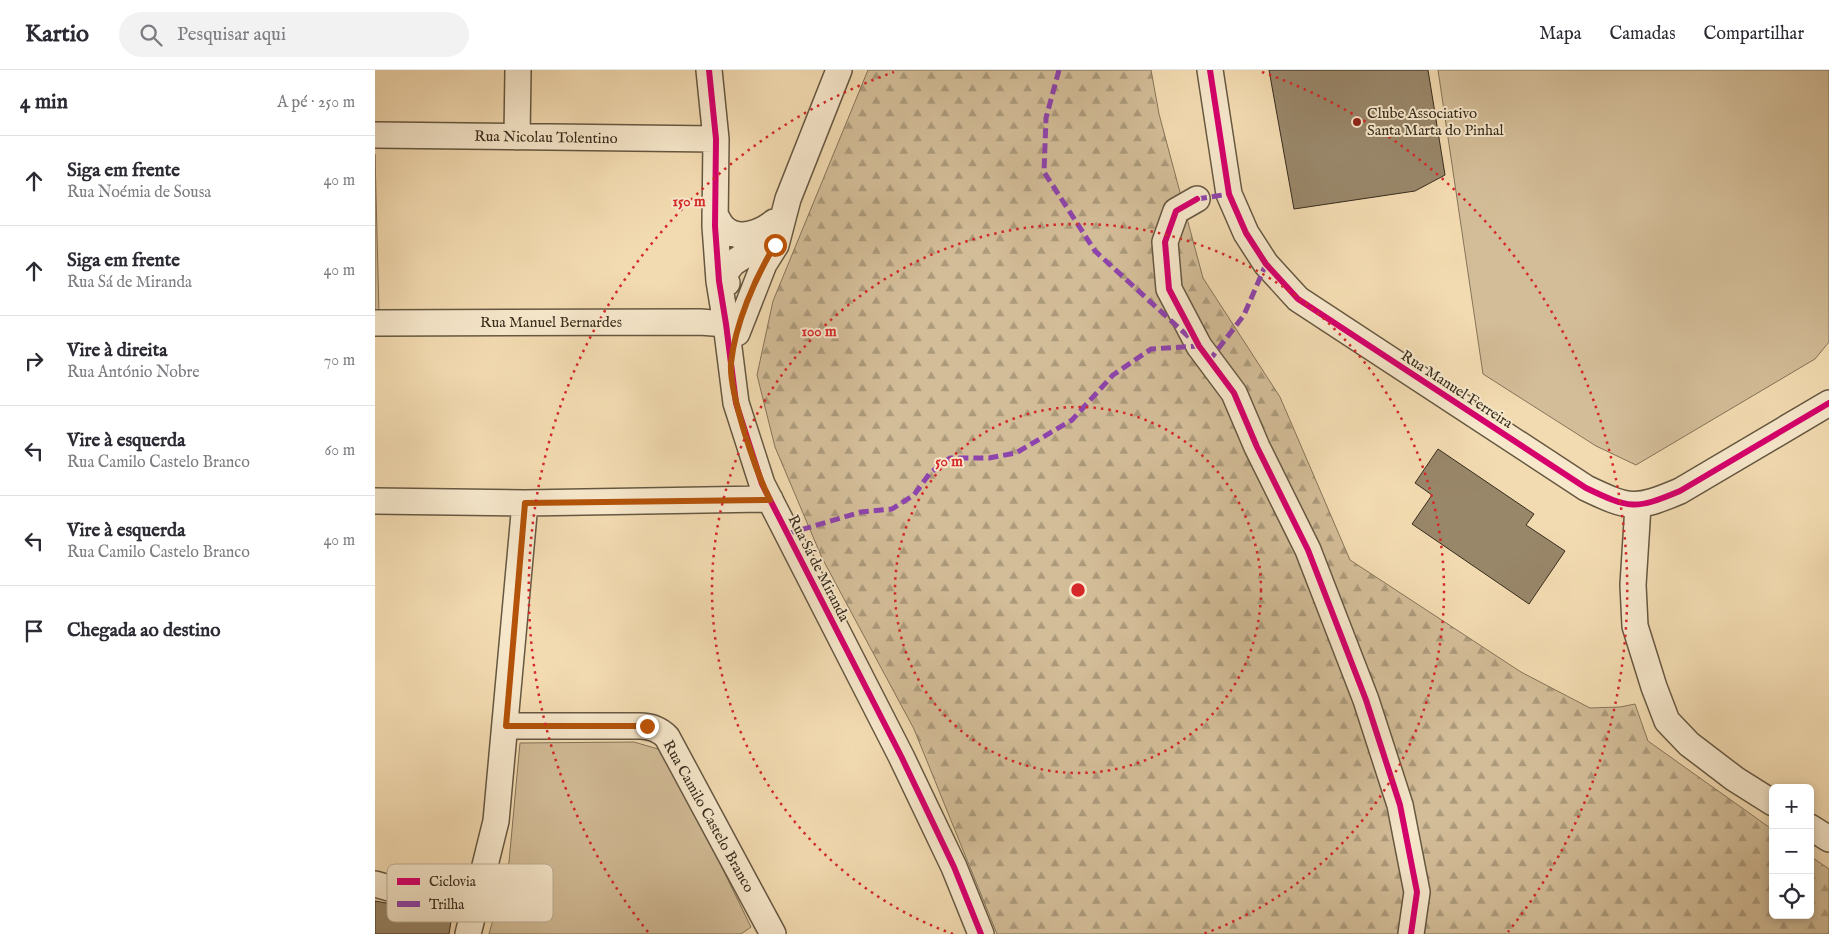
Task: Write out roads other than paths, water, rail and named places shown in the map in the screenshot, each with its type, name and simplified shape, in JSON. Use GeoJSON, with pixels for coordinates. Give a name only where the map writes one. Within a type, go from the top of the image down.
{"type":"FeatureCollection","features":[{"type":"Feature","properties":{"kind":"street"},"geometry":{"type":"LineString","coordinates":[[517,137],[518,70]]}},
{"type":"Feature","properties":{"kind":"street"},"geometry":{"type":"LineString","coordinates":[[709,70],[716,139],[715,214],[719,281],[734,321]]}},
{"type":"Feature","properties":{"kind":"street"},"geometry":{"type":"LineString","coordinates":[[719,281],[733,263],[757,247],[772,230],[783,209],[839,70]]}},
{"type":"Feature","properties":{"kind":"street","name":"Rua Manuel Ferreira"},"geometry":{"type":"LineString","coordinates":[[1210,70],[1229,194],[1246,233],[1265,264],[1298,299],[1586,488],[1617,503],[1638,506],[1655,501],[1680,491],[1829,403]]}},
{"type":"Feature","properties":{"kind":"street","name":"Rua Nicolau Tolentino"},"geometry":{"type":"LineString","coordinates":[[375,135],[716,139]]}},
{"type":"Feature","properties":{"kind":"street"},"geometry":{"type":"LineString","coordinates":[[1197,199],[1176,211],[1165,242],[1169,289],[1199,346],[1234,392],[1257,447],[1307,550],[1366,700],[1401,804],[1417,892],[1411,934]]}},
{"type":"Feature","properties":{"kind":"street"},"geometry":{"type":"LineString","coordinates":[[715,214],[723,227],[731,234],[753,234],[765,229],[783,209]]}},
{"type":"Feature","properties":{"kind":"street"},"geometry":{"type":"LineString","coordinates":[[719,281],[732,285],[743,284],[764,264],[775,245],[783,209]]}},
{"type":"Feature","properties":{"kind":"street","name":"Rua Sá de Miranda"},"geometry":{"type":"LineString","coordinates":[[764,264],[734,321],[739,326],[731,365],[736,403],[762,484],[901,756],[954,867],[981,934]]}},
{"type":"Feature","properties":{"kind":"street","name":"Rua Manuel Bernardes"},"geometry":{"type":"LineString","coordinates":[[375,323],[734,321]]}},
{"type":"Feature","properties":{"kind":"street"},"geometry":{"type":"LineString","coordinates":[[375,501],[525,503],[770,500]]}},
{"type":"Feature","properties":{"kind":"street"},"geometry":{"type":"LineString","coordinates":[[486,864],[496,821],[525,503]]}},
{"type":"Feature","properties":{"kind":"street"},"geometry":{"type":"LineString","coordinates":[[1638,506],[1633,586],[1635,626],[1667,721],[1689,744],[1735,779],[1769,800]]}},
{"type":"Feature","properties":{"kind":"street","name":"Rua Camilo Castelo Branco"},"geometry":{"type":"LineString","coordinates":[[506,726],[640,726],[654,728],[667,737],[773,934]]}},
{"type":"Feature","properties":{"kind":"street"},"geometry":{"type":"LineString","coordinates":[[1813,829],[1829,839]]}},
{"type":"Feature","properties":{"kind":"place","name":"Clube Associativo Santa Marta do Pinhal"},"geometry":{"type":"Point","coordinates":[1357,122]}}]}
